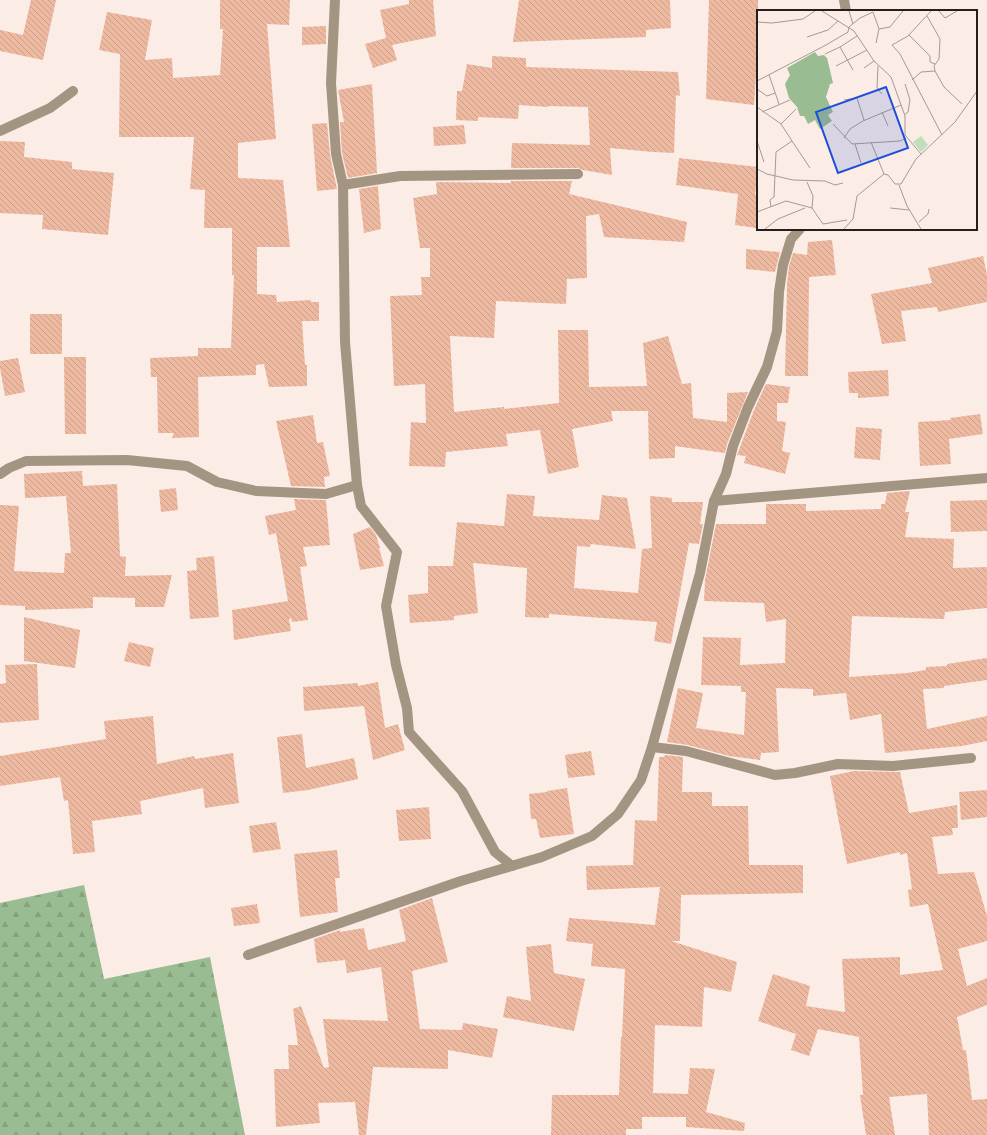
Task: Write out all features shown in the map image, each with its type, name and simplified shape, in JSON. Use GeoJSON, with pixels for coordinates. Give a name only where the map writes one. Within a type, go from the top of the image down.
{"type":"FeatureCollection","features":[{"type":"Feature","properties":{"kind":"street"},"geometry":{"type":"LineString","coordinates":[[335,0],[331,83],[336,154],[343,185],[345,342],[361,506],[397,552],[386,606],[396,665],[407,708],[409,732],[462,792],[495,852],[512,866]]}},
{"type":"Feature","properties":{"kind":"street"},"geometry":{"type":"LineString","coordinates":[[844,0],[846,10]]}},
{"type":"Feature","properties":{"kind":"street"},"geometry":{"type":"LineString","coordinates":[[0,131],[50,108],[73,91]]}},
{"type":"Feature","properties":{"kind":"street"},"geometry":{"type":"LineString","coordinates":[[343,185],[400,176],[578,174]]}},
{"type":"Feature","properties":{"kind":"street"},"geometry":{"type":"LineString","coordinates":[[248,956],[461,882],[542,857],[592,836],[618,814],[641,780],[652,747],[700,573],[714,501],[726,474],[733,446],[748,407],[767,367],[777,331],[779,292],[783,265],[791,239],[799,230]]}},
{"type":"Feature","properties":{"kind":"street"},"geometry":{"type":"LineString","coordinates":[[0,474],[9,468],[26,461],[127,460],[187,466],[216,482],[256,491],[326,494],[358,486]]}},
{"type":"Feature","properties":{"kind":"street"},"geometry":{"type":"LineString","coordinates":[[714,501],[987,478]]}},
{"type":"Feature","properties":{"kind":"street"},"geometry":{"type":"LineString","coordinates":[[652,747],[686,752],[775,775],[795,773],[838,764],[893,766],[971,758]]}},
{"type":"Feature","properties":{"kind":"green space"},"geometry":{"type":"Polygon","coordinates":[[[84,885],[104,979],[210,957],[245,1135],[0,1135],[0,903],[84,885]]]}},
{"type":"Feature","properties":{"kind":"building"},"geometry":{"type":"Polygon","coordinates":[[[31,0],[56,0],[43,60],[0,51],[0,30],[23,35],[31,0]]]}},
{"type":"Feature","properties":{"kind":"building"},"geometry":{"type":"Polygon","coordinates":[[[220,0],[290,0],[289,25],[267,24],[276,139],[238,143],[238,178],[283,180],[290,247],[257,247],[257,294],[276,295],[277,302],[311,300],[311,302],[319,302],[319,321],[302,321],[305,365],[307,365],[307,386],[269,387],[264,364],[256,365],[256,375],[198,377],[199,437],[172,438],[174,433],[158,433],[157,377],[151,377],[150,358],[198,356],[198,348],[231,348],[234,275],[232,275],[232,228],[204,228],[205,190],[190,189],[194,137],[119,137],[120,54],[99,50],[107,12],[152,20],[145,60],[172,58],[173,78],[220,75],[223,29],[220,29],[220,0]]]}},
{"type":"Feature","properties":{"kind":"building"},"geometry":{"type":"Polygon","coordinates":[[[409,0],[433,0],[436,36],[392,45],[397,60],[373,68],[365,44],[386,38],[380,10],[409,4],[409,0]]]}},
{"type":"Feature","properties":{"kind":"building"},"geometry":{"type":"Polygon","coordinates":[[[519,0],[670,0],[671,28],[646,30],[646,37],[513,42],[519,0]]]}},
{"type":"Feature","properties":{"kind":"building"},"geometry":{"type":"Polygon","coordinates":[[[709,0],[758,0],[757,60],[754,105],[706,99],[709,0]]]}},
{"type":"Feature","properties":{"kind":"building"},"geometry":{"type":"Polygon","coordinates":[[[326,26],[326,44],[302,45],[302,27],[326,26]]]}},
{"type":"Feature","properties":{"kind":"building"},"geometry":{"type":"Polygon","coordinates":[[[492,56],[526,58],[526,67],[678,72],[680,96],[676,95],[674,153],[610,148],[612,175],[578,168],[511,168],[512,143],[590,145],[588,107],[519,105],[518,119],[478,117],[478,121],[456,120],[457,91],[462,91],[467,64],[492,68],[492,56]]]}},
{"type":"Feature","properties":{"kind":"building"},"geometry":{"type":"Polygon","coordinates":[[[372,84],[377,173],[348,178],[342,153],[340,122],[344,122],[338,90],[372,84]]]}},
{"type":"Feature","properties":{"kind":"building"},"geometry":{"type":"Polygon","coordinates":[[[327,123],[330,155],[337,189],[317,191],[312,124],[327,123]]]}},
{"type":"Feature","properties":{"kind":"building"},"geometry":{"type":"Polygon","coordinates":[[[464,125],[466,144],[434,146],[433,127],[464,125]]]}},
{"type":"Feature","properties":{"kind":"building"},"geometry":{"type":"Polygon","coordinates":[[[0,141],[25,142],[24,157],[72,162],[72,169],[114,173],[108,235],[42,229],[43,215],[0,213],[0,141]]]}},
{"type":"Feature","properties":{"kind":"building"},"geometry":{"type":"Polygon","coordinates":[[[679,158],[757,167],[755,195],[757,195],[756,228],[735,225],[738,194],[676,185],[679,158]]]}},
{"type":"Feature","properties":{"kind":"building"},"geometry":{"type":"Polygon","coordinates":[[[511,181],[572,181],[569,194],[687,222],[684,242],[604,237],[599,214],[586,216],[587,278],[567,279],[566,304],[496,301],[494,338],[450,336],[454,412],[504,407],[504,409],[559,403],[558,330],[588,330],[589,387],[647,386],[643,343],[668,336],[682,384],[691,383],[693,418],[727,422],[727,393],[748,392],[727,444],[725,453],[675,446],[675,458],[649,459],[648,411],[611,411],[613,421],[572,429],[579,467],[548,474],[540,430],[506,434],[508,446],[446,452],[445,467],[409,466],[411,422],[426,423],[425,384],[394,386],[390,296],[422,295],[421,277],[430,277],[430,248],[420,248],[413,198],[437,194],[436,182],[511,183],[511,181]]]}},
{"type":"Feature","properties":{"kind":"building"},"geometry":{"type":"Polygon","coordinates":[[[378,186],[381,229],[364,233],[359,189],[378,186]]]}},
{"type":"Feature","properties":{"kind":"building"},"geometry":{"type":"Polygon","coordinates":[[[832,240],[836,275],[809,277],[808,376],[785,376],[787,284],[789,266],[793,253],[807,255],[808,242],[832,240]]]}},
{"type":"Feature","properties":{"kind":"building"},"geometry":{"type":"Polygon","coordinates":[[[746,249],[780,252],[775,272],[746,269],[746,249]]]}},
{"type":"Feature","properties":{"kind":"building"},"geometry":{"type":"Polygon","coordinates":[[[983,256],[987,275],[987,302],[938,312],[937,307],[901,311],[906,341],[882,344],[871,294],[932,283],[928,268],[983,256]]]}},
{"type":"Feature","properties":{"kind":"building"},"geometry":{"type":"Polygon","coordinates":[[[30,314],[62,314],[62,354],[30,354],[30,314]]]}},
{"type":"Feature","properties":{"kind":"building"},"geometry":{"type":"Polygon","coordinates":[[[64,357],[86,357],[86,434],[65,434],[64,357]]]}},
{"type":"Feature","properties":{"kind":"building"},"geometry":{"type":"Polygon","coordinates":[[[18,358],[25,392],[5,396],[0,361],[18,358]]]}},
{"type":"Feature","properties":{"kind":"building"},"geometry":{"type":"Polygon","coordinates":[[[888,370],[889,396],[858,398],[858,393],[849,393],[848,372],[888,370]]]}},
{"type":"Feature","properties":{"kind":"building"},"geometry":{"type":"Polygon","coordinates":[[[766,384],[790,387],[788,403],[777,403],[777,421],[786,422],[782,451],[790,453],[785,474],[744,463],[746,456],[737,455],[754,410],[766,384]]]}},
{"type":"Feature","properties":{"kind":"building"},"geometry":{"type":"Polygon","coordinates":[[[980,414],[983,434],[949,439],[951,464],[920,466],[918,422],[951,420],[950,418],[980,414]]]}},
{"type":"Feature","properties":{"kind":"building"},"geometry":{"type":"Polygon","coordinates":[[[313,415],[317,443],[323,442],[330,476],[324,477],[325,487],[291,486],[276,421],[313,415]]]}},
{"type":"Feature","properties":{"kind":"building"},"geometry":{"type":"Polygon","coordinates":[[[856,427],[882,429],[880,460],[854,458],[856,427]]]}},
{"type":"Feature","properties":{"kind":"building"},"geometry":{"type":"Polygon","coordinates":[[[82,471],[83,486],[117,484],[120,556],[126,557],[125,576],[172,575],[164,607],[135,607],[135,598],[93,597],[93,608],[25,610],[25,606],[0,605],[0,505],[19,506],[14,571],[64,573],[65,553],[71,553],[66,496],[25,498],[24,474],[82,471]]]}},
{"type":"Feature","properties":{"kind":"building"},"geometry":{"type":"Polygon","coordinates":[[[176,488],[178,510],[161,512],[159,490],[176,488]]]}},
{"type":"Feature","properties":{"kind":"building"},"geometry":{"type":"Polygon","coordinates":[[[910,491],[905,512],[909,512],[905,537],[954,539],[953,568],[987,567],[987,608],[945,612],[944,619],[852,616],[849,677],[907,673],[926,670],[926,667],[947,666],[947,664],[987,658],[987,680],[944,686],[944,688],[923,689],[927,729],[987,716],[987,741],[962,746],[885,753],[881,714],[850,720],[846,693],[813,696],[813,689],[776,688],[779,752],[761,753],[760,760],[729,756],[688,745],[667,742],[678,688],[703,693],[696,728],[744,735],[746,692],[741,692],[741,686],[701,685],[703,637],[741,638],[740,665],[785,663],[786,619],[766,622],[764,603],[704,601],[705,580],[716,524],[766,524],[766,504],[806,504],[806,511],[881,509],[881,504],[885,504],[887,493],[910,491]]]}},
{"type":"Feature","properties":{"kind":"building"},"geometry":{"type":"Polygon","coordinates":[[[507,494],[535,496],[533,516],[599,520],[602,495],[627,498],[636,549],[591,544],[590,547],[577,546],[574,588],[638,593],[642,549],[652,548],[650,496],[672,498],[672,502],[703,502],[700,524],[703,524],[699,544],[689,543],[671,644],[654,641],[657,622],[549,614],[549,618],[525,617],[527,568],[473,563],[478,613],[454,616],[454,620],[410,623],[408,595],[428,593],[428,566],[453,566],[457,522],[504,526],[507,494]]]}},
{"type":"Feature","properties":{"kind":"building"},"geometry":{"type":"Polygon","coordinates":[[[294,499],[326,500],[330,545],[303,547],[307,566],[300,567],[308,620],[292,622],[291,618],[289,619],[291,631],[234,640],[232,610],[288,601],[276,533],[269,535],[265,516],[296,510],[294,499]]]}},
{"type":"Feature","properties":{"kind":"building"},"geometry":{"type":"Polygon","coordinates":[[[987,500],[987,531],[951,532],[950,501],[987,500]]]}},
{"type":"Feature","properties":{"kind":"building"},"geometry":{"type":"Polygon","coordinates":[[[370,527],[376,535],[384,566],[360,570],[353,534],[370,527]]]}},
{"type":"Feature","properties":{"kind":"building"},"geometry":{"type":"Polygon","coordinates":[[[214,556],[219,617],[190,619],[187,571],[197,570],[196,558],[214,556]]]}},
{"type":"Feature","properties":{"kind":"building"},"geometry":{"type":"Polygon","coordinates":[[[24,617],[80,630],[75,668],[24,661],[24,617]]]}},
{"type":"Feature","properties":{"kind":"building"},"geometry":{"type":"Polygon","coordinates":[[[129,642],[154,648],[150,667],[124,661],[129,642]]]}},
{"type":"Feature","properties":{"kind":"building"},"geometry":{"type":"Polygon","coordinates":[[[37,664],[39,720],[0,723],[0,684],[6,683],[5,665],[37,664]]]}},
{"type":"Feature","properties":{"kind":"building"},"geometry":{"type":"Polygon","coordinates":[[[378,682],[385,728],[398,724],[405,750],[373,760],[364,706],[304,711],[303,687],[358,683],[358,686],[378,682]]]}},
{"type":"Feature","properties":{"kind":"building"},"geometry":{"type":"Polygon","coordinates":[[[153,716],[157,764],[194,756],[195,759],[233,753],[239,803],[205,808],[203,788],[140,801],[142,814],[92,821],[95,852],[73,854],[68,800],[64,801],[60,777],[0,786],[0,756],[106,739],[104,721],[153,716]]]}},
{"type":"Feature","properties":{"kind":"building"},"geometry":{"type":"Polygon","coordinates":[[[302,734],[306,768],[354,758],[358,779],[308,790],[283,793],[277,737],[302,734]]]}},
{"type":"Feature","properties":{"kind":"building"},"geometry":{"type":"Polygon","coordinates":[[[591,751],[595,775],[568,778],[565,755],[591,751]]]}},
{"type":"Feature","properties":{"kind":"building"},"geometry":{"type":"Polygon","coordinates":[[[665,755],[683,757],[682,792],[712,792],[712,806],[748,806],[749,865],[803,865],[803,893],[681,895],[680,941],[671,941],[737,962],[731,992],[704,987],[702,1027],[655,1025],[653,1093],[688,1094],[690,1068],[715,1069],[706,1112],[745,1123],[744,1131],[686,1127],[686,1117],[642,1117],[642,1129],[626,1129],[626,1135],[551,1135],[552,1095],[619,1095],[625,969],[591,966],[593,944],[566,941],[569,918],[655,925],[660,887],[587,890],[586,866],[633,865],[635,820],[657,821],[659,757],[664,757],[665,755]]]}},
{"type":"Feature","properties":{"kind":"building"},"geometry":{"type":"Polygon","coordinates":[[[854,771],[900,772],[909,813],[957,805],[958,828],[952,828],[953,835],[932,837],[938,874],[974,872],[987,916],[987,941],[958,949],[967,986],[987,978],[987,1005],[957,1017],[963,1050],[966,1050],[972,1100],[987,1099],[987,1135],[929,1135],[927,1094],[889,1097],[895,1135],[866,1135],[860,1095],[863,1095],[859,1037],[818,1029],[809,1056],[791,1050],[796,1034],[758,1021],[773,974],[810,986],[806,1006],[845,1012],[842,959],[900,957],[900,975],[943,970],[928,904],[910,907],[908,890],[912,889],[907,853],[900,855],[900,852],[847,864],[830,776],[854,771]]]}},
{"type":"Feature","properties":{"kind":"building"},"geometry":{"type":"Polygon","coordinates":[[[567,788],[574,834],[540,838],[536,819],[531,819],[529,794],[567,788]]]}},
{"type":"Feature","properties":{"kind":"building"},"geometry":{"type":"Polygon","coordinates":[[[987,790],[987,817],[961,820],[959,792],[987,790]]]}},
{"type":"Feature","properties":{"kind":"building"},"geometry":{"type":"Polygon","coordinates":[[[429,807],[431,839],[399,841],[396,810],[429,807]]]}},
{"type":"Feature","properties":{"kind":"building"},"geometry":{"type":"Polygon","coordinates":[[[276,822],[281,849],[253,853],[249,826],[276,822]]]}},
{"type":"Feature","properties":{"kind":"building"},"geometry":{"type":"Polygon","coordinates":[[[337,850],[340,878],[335,878],[338,912],[300,917],[294,854],[337,850]]]}},
{"type":"Feature","properties":{"kind":"building"},"geometry":{"type":"Polygon","coordinates":[[[432,898],[448,962],[412,971],[420,1029],[462,1030],[463,1023],[498,1029],[492,1058],[448,1050],[448,1069],[373,1067],[366,1135],[359,1135],[355,1102],[318,1103],[320,1123],[276,1127],[274,1069],[289,1069],[288,1045],[298,1045],[293,1009],[301,1006],[324,1068],[329,1067],[323,1019],[388,1021],[381,967],[347,973],[345,960],[317,963],[314,939],[340,930],[340,932],[364,928],[368,950],[406,941],[399,910],[432,898]]]}},
{"type":"Feature","properties":{"kind":"building"},"geometry":{"type":"Polygon","coordinates":[[[257,904],[260,923],[234,926],[231,908],[257,904]]]}},
{"type":"Feature","properties":{"kind":"building"},"geometry":{"type":"Polygon","coordinates":[[[551,944],[554,973],[585,979],[574,1031],[503,1017],[507,996],[531,1001],[526,947],[551,944]]]}}]}
